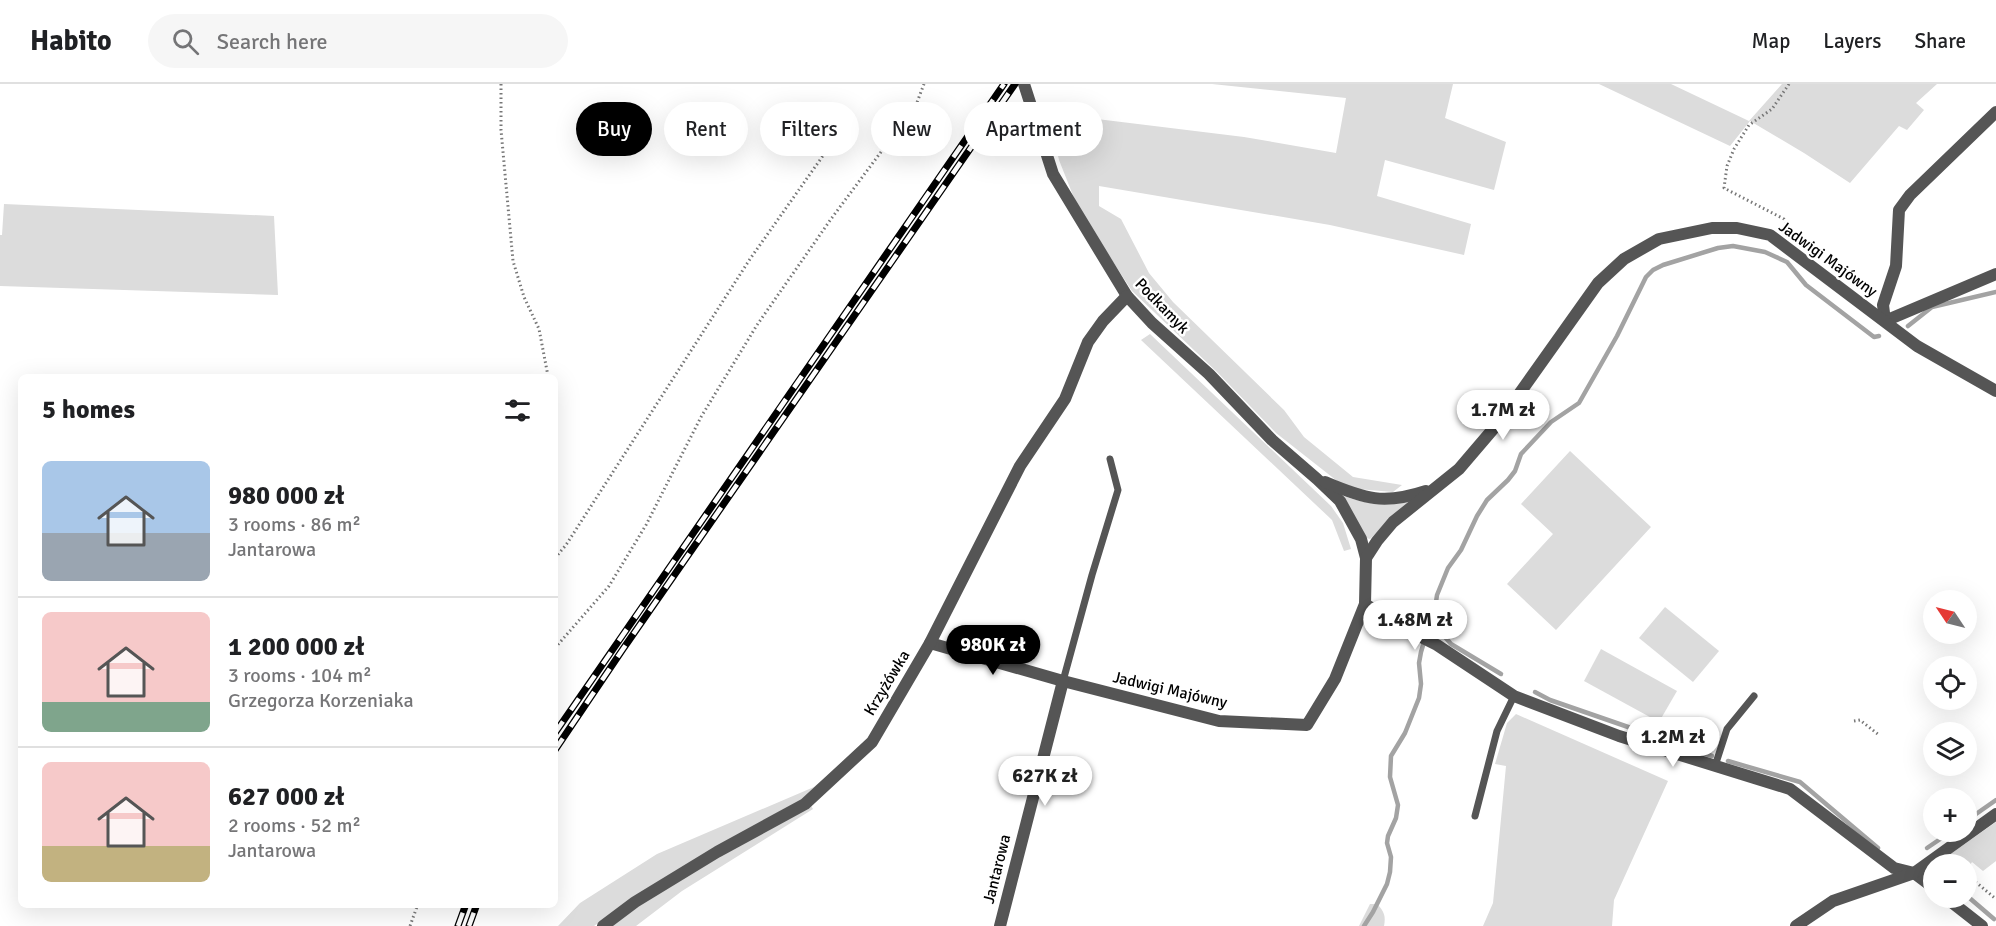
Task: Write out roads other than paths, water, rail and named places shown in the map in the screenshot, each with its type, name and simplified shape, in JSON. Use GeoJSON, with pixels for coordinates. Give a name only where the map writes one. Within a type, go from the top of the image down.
{"type":"FeatureCollection","features":[{"type":"Feature","properties":{"kind":"street","name":"Podkamyk"},"geometry":{"type":"LineString","coordinates":[[1024,84],[1053,174],[1127,296],[1152,323],[1209,374],[1272,440],[1340,501],[1361,539],[1366,558]]}},
{"type":"Feature","properties":{"kind":"street"},"geometry":{"type":"LineString","coordinates":[[1996,112],[1910,195],[1899,210],[1896,266],[1883,305],[1885,321],[1996,273]]}},
{"type":"Feature","properties":{"kind":"street","name":"Jadwigi Majówny"},"geometry":{"type":"LineString","coordinates":[[1063,681],[1219,721],[1307,725],[1335,679],[1365,604],[1366,558],[1377,541],[1393,522],[1459,469],[1500,421],[1598,283],[1624,258],[1659,239],[1712,228],[1737,228],[1770,235],[1917,346],[1996,391]]}},
{"type":"Feature","properties":{"kind":"street","name":"Krzyżówka"},"geometry":{"type":"LineString","coordinates":[[603,926],[635,902],[717,852],[806,804],[872,742],[930,643],[1020,466],[1065,399],[1088,342],[1103,321],[1127,296]]}},
{"type":"Feature","properties":{"kind":"street","name":"Podkamyk"},"geometry":{"type":"LineString","coordinates":[[1317,479],[1350,493],[1378,500],[1402,499],[1436,488]]}},
{"type":"Feature","properties":{"kind":"street"},"geometry":{"type":"LineString","coordinates":[[1365,604],[1407,630],[1437,645],[1514,696],[1619,736],[1790,789],[1894,868],[1914,873],[1923,880]]}},
{"type":"Feature","properties":{"kind":"street"},"geometry":{"type":"LineString","coordinates":[[930,643],[1063,681]]}},
{"type":"Feature","properties":{"kind":"street","name":"Jantarowa"},"geometry":{"type":"LineString","coordinates":[[1000,926],[1063,681]]}},
{"type":"Feature","properties":{"kind":"street"},"geometry":{"type":"LineString","coordinates":[[1796,926],[1833,901],[1914,873],[1996,814]]}},
{"type":"Feature","properties":{"kind":"street"},"geometry":{"type":"LineString","coordinates":[[1959,908],[1982,926]]}},
{"type":"Feature","properties":{"kind":"lane","name":"Jantarowa"},"geometry":{"type":"LineString","coordinates":[[1063,681],[1118,490],[1110,459]]}},
{"type":"Feature","properties":{"kind":"lane"},"geometry":{"type":"LineString","coordinates":[[1475,816],[1497,730],[1514,696]]}},
{"type":"Feature","properties":{"kind":"lane"},"geometry":{"type":"LineString","coordinates":[[1715,766],[1727,729],[1754,696]]}},
{"type":"Feature","properties":{"kind":"waterway"},"geometry":{"type":"LineString","coordinates":[[1364,926],[1387,884],[1390,872],[1391,857],[1387,843],[1398,805],[1390,777],[1391,756],[1405,733],[1419,698],[1421,652],[1427,632],[1433,623],[1437,595],[1448,568],[1461,550],[1487,500],[1515,471],[1521,454],[1551,422],[1579,403],[1617,336],[1646,277],[1663,265],[1718,248],[1733,246],[1765,252],[1787,262],[1806,285],[1874,337],[1879,336]]}},
{"type":"Feature","properties":{"kind":"waterway"},"geometry":{"type":"LineString","coordinates":[[1908,326],[1932,307],[1996,292]]}},
{"type":"Feature","properties":{"kind":"waterway"},"geometry":{"type":"LineString","coordinates":[[1433,623],[1451,644],[1501,674]]}},
{"type":"Feature","properties":{"kind":"waterway"},"geometry":{"type":"LineString","coordinates":[[1535,692],[1550,700],[1712,756]]}},
{"type":"Feature","properties":{"kind":"waterway"},"geometry":{"type":"LineString","coordinates":[[1728,761],[1800,782],[1878,848]]}},
{"type":"Feature","properties":{"kind":"waterway"},"geometry":{"type":"LineString","coordinates":[[1977,813],[1996,800]]}},
{"type":"Feature","properties":{"kind":"waterway"},"geometry":{"type":"LineString","coordinates":[[1927,848],[1936,842]]}},
{"type":"Feature","properties":{"kind":"waterway"},"geometry":{"type":"LineString","coordinates":[[1977,904],[1994,919]]}},
{"type":"Feature","properties":{"kind":"railway"},"geometry":{"type":"LineString","coordinates":[[558,729],[1004,84]]}},
{"type":"Feature","properties":{"kind":"railway"},"geometry":{"type":"LineString","coordinates":[[558,746],[1015,84]]}},
{"type":"Feature","properties":{"kind":"railway"},"geometry":{"type":"LineString","coordinates":[[458,926],[465,908]]}},
{"type":"Feature","properties":{"kind":"railway"},"geometry":{"type":"LineString","coordinates":[[469,926],[476,908]]}}]}
